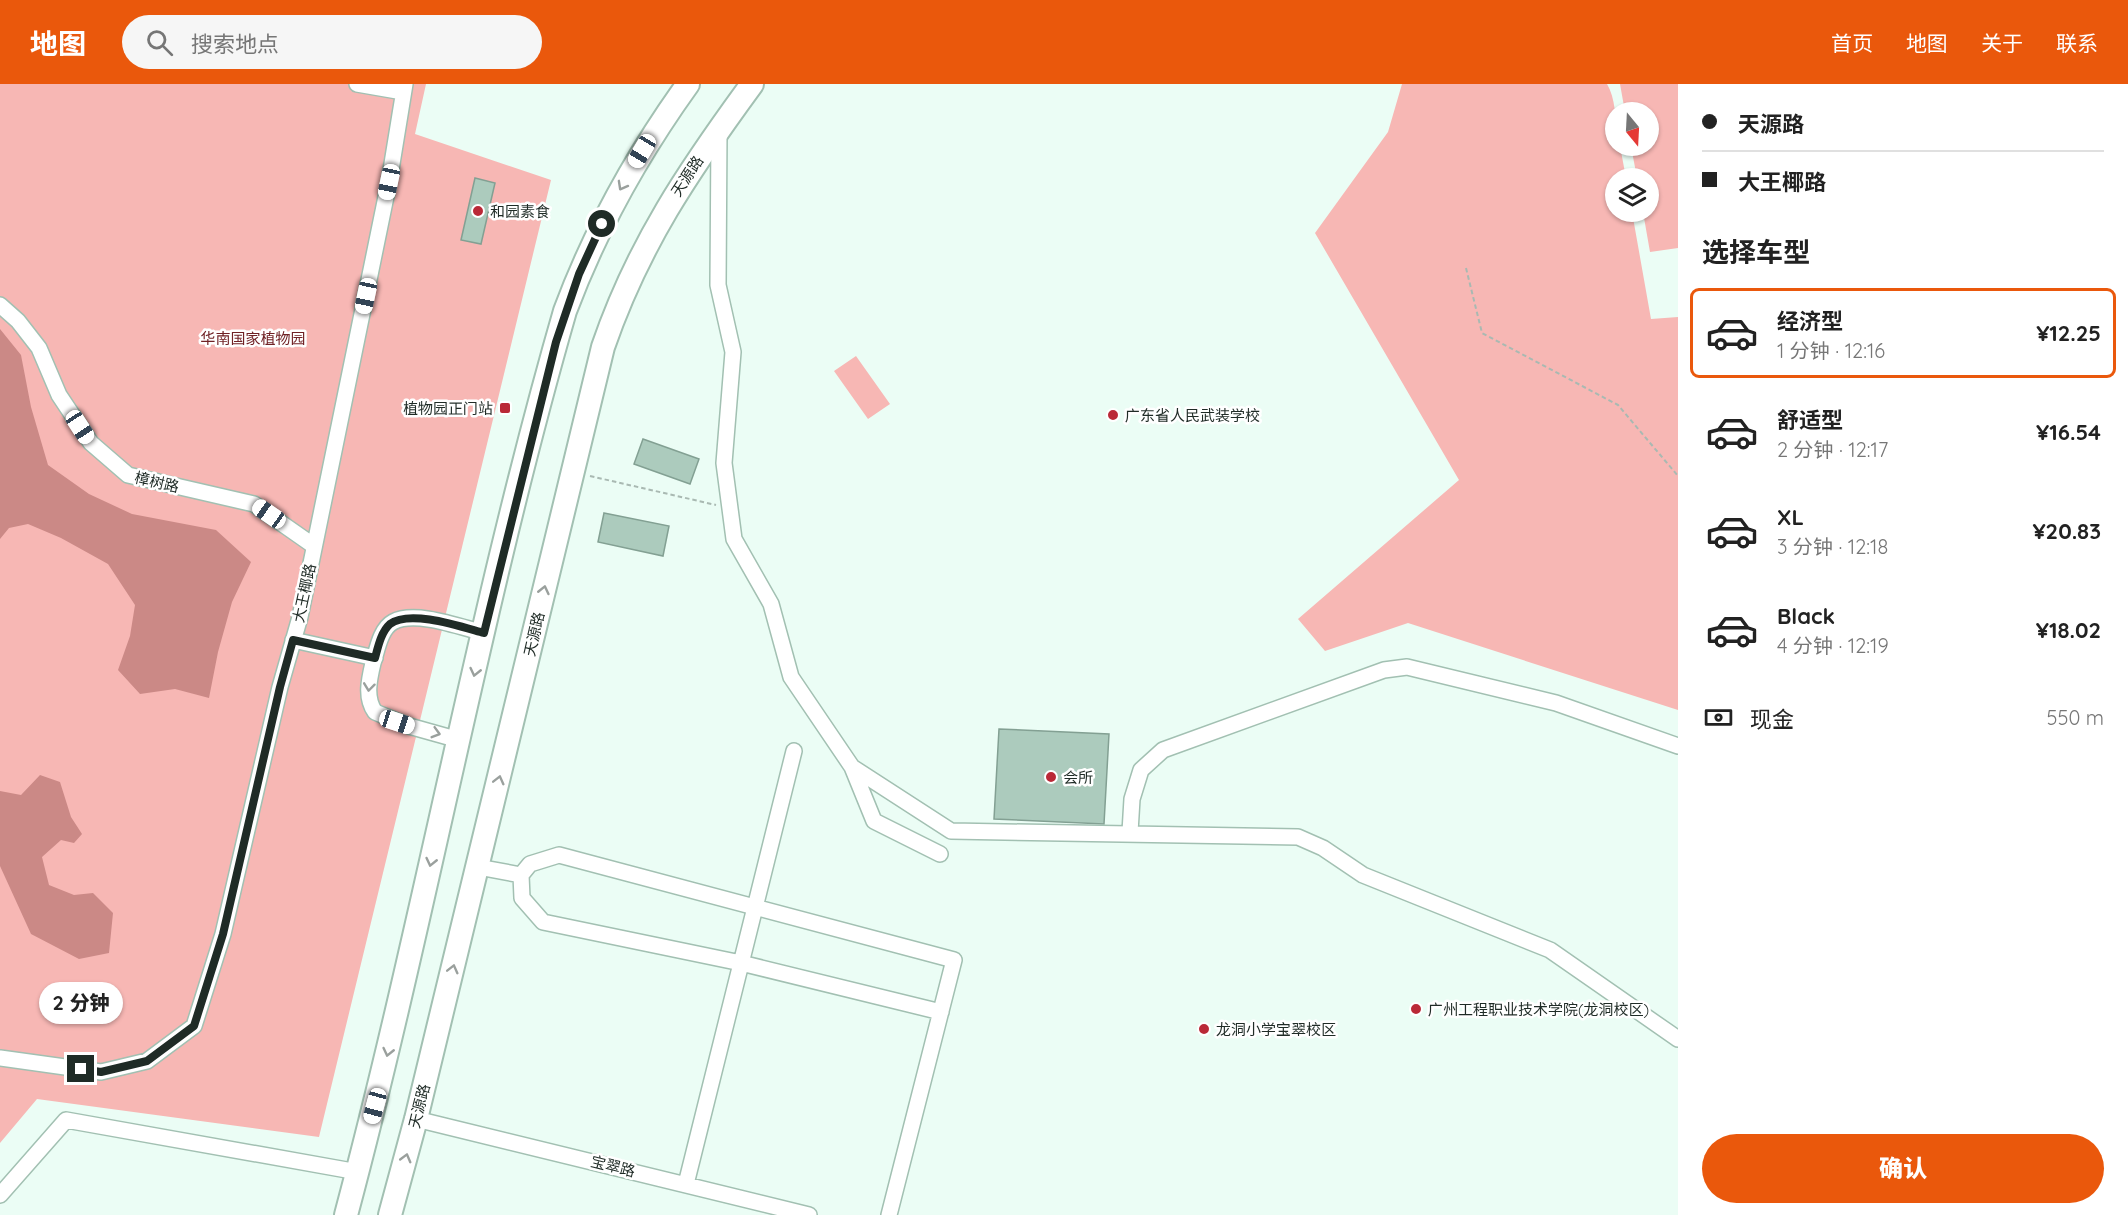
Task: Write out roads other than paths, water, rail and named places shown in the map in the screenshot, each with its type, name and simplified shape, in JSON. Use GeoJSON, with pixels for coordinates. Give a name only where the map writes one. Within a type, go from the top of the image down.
{"type":"FeatureCollection","features":[{"type":"Feature","properties":{"kind":"highway"},"geometry":{"type":"LineString","coordinates":[[346,1215],[375,1106],[484,633],[552,358],[569,302],[611,205],[652,134],[688,84]]}},
{"type":"Feature","properties":{"kind":"highway","name":"天源路"},"geometry":{"type":"LineString","coordinates":[[390,1215],[478,867],[594,376],[612,320],[659,220],[694,163],[752,84]]}},
{"type":"Feature","properties":{"kind":"street"},"geometry":{"type":"LineString","coordinates":[[357,84],[404,88]]}},
{"type":"Feature","properties":{"kind":"street","name":"大王椰路"},"geometry":{"type":"LineString","coordinates":[[0,1058],[101,1072],[147,1061],[194,1026],[223,934],[293,640],[389,182],[404,88]]}},
{"type":"Feature","properties":{"kind":"street"},"geometry":{"type":"LineString","coordinates":[[719,129],[718,285],[733,352],[724,463],[734,539],[771,604],[791,677],[852,767],[874,821],[940,854]]}},
{"type":"Feature","properties":{"kind":"street","name":"樟树路"},"geometry":{"type":"LineString","coordinates":[[0,305],[18,321],[39,348],[59,395],[91,443],[128,475],[254,504],[314,546]]}},
{"type":"Feature","properties":{"kind":"street"},"geometry":{"type":"LineString","coordinates":[[459,740],[409,726],[375,712],[368,698],[375,658],[385,630],[392,622],[405,619],[435,620],[484,633]]}},
{"type":"Feature","properties":{"kind":"street"},"geometry":{"type":"LineString","coordinates":[[293,640],[375,658]]}},
{"type":"Feature","properties":{"kind":"street"},"geometry":{"type":"LineString","coordinates":[[1130,832],[1132,800],[1141,770],[1163,750],[1384,670],[1407,667],[1556,703],[1678,746]]}},
{"type":"Feature","properties":{"kind":"street"},"geometry":{"type":"LineString","coordinates":[[686,1184],[794,751]]}},
{"type":"Feature","properties":{"kind":"street"},"geometry":{"type":"LineString","coordinates":[[852,767],[951,831],[1298,837],[1323,848],[1364,875],[1550,950],[1678,1040]]}},
{"type":"Feature","properties":{"kind":"street"},"geometry":{"type":"LineString","coordinates":[[889,1215],[941,1012],[954,960],[559,855],[530,864],[521,875],[522,898],[543,922],[741,963],[941,1012]]}},
{"type":"Feature","properties":{"kind":"street"},"geometry":{"type":"LineString","coordinates":[[478,867],[521,875]]}},
{"type":"Feature","properties":{"kind":"street","name":"宝翠路"},"geometry":{"type":"LineString","coordinates":[[416,1119],[686,1184],[749,1208],[809,1215]]}},
{"type":"Feature","properties":{"kind":"street"},"geometry":{"type":"LineString","coordinates":[[0,1195],[66,1120],[357,1172]]}},
{"type":"Feature","properties":{"kind":"place","name":"和园素食"},"geometry":{"type":"Point","coordinates":[478,211]}},
{"type":"Feature","properties":{"kind":"place","name":"植物园正门站"},"geometry":{"type":"Point","coordinates":[505,408]}},
{"type":"Feature","properties":{"kind":"place","name":"广东省人民武装学校"},"geometry":{"type":"Point","coordinates":[1113,415]}},
{"type":"Feature","properties":{"kind":"place","name":"会所"},"geometry":{"type":"Point","coordinates":[1051,777]}},
{"type":"Feature","properties":{"kind":"place","name":"广州工程职业技术学院(龙洞校区)"},"geometry":{"type":"Point","coordinates":[1416,1009]}},
{"type":"Feature","properties":{"kind":"place","name":"龙洞小学宝翠校区"},"geometry":{"type":"Point","coordinates":[1204,1029]}},
{"type":"Feature","properties":{"kind":"park label","name":"华南国家植物园"},"geometry":{"type":"Point","coordinates":[253,338]}}]}
